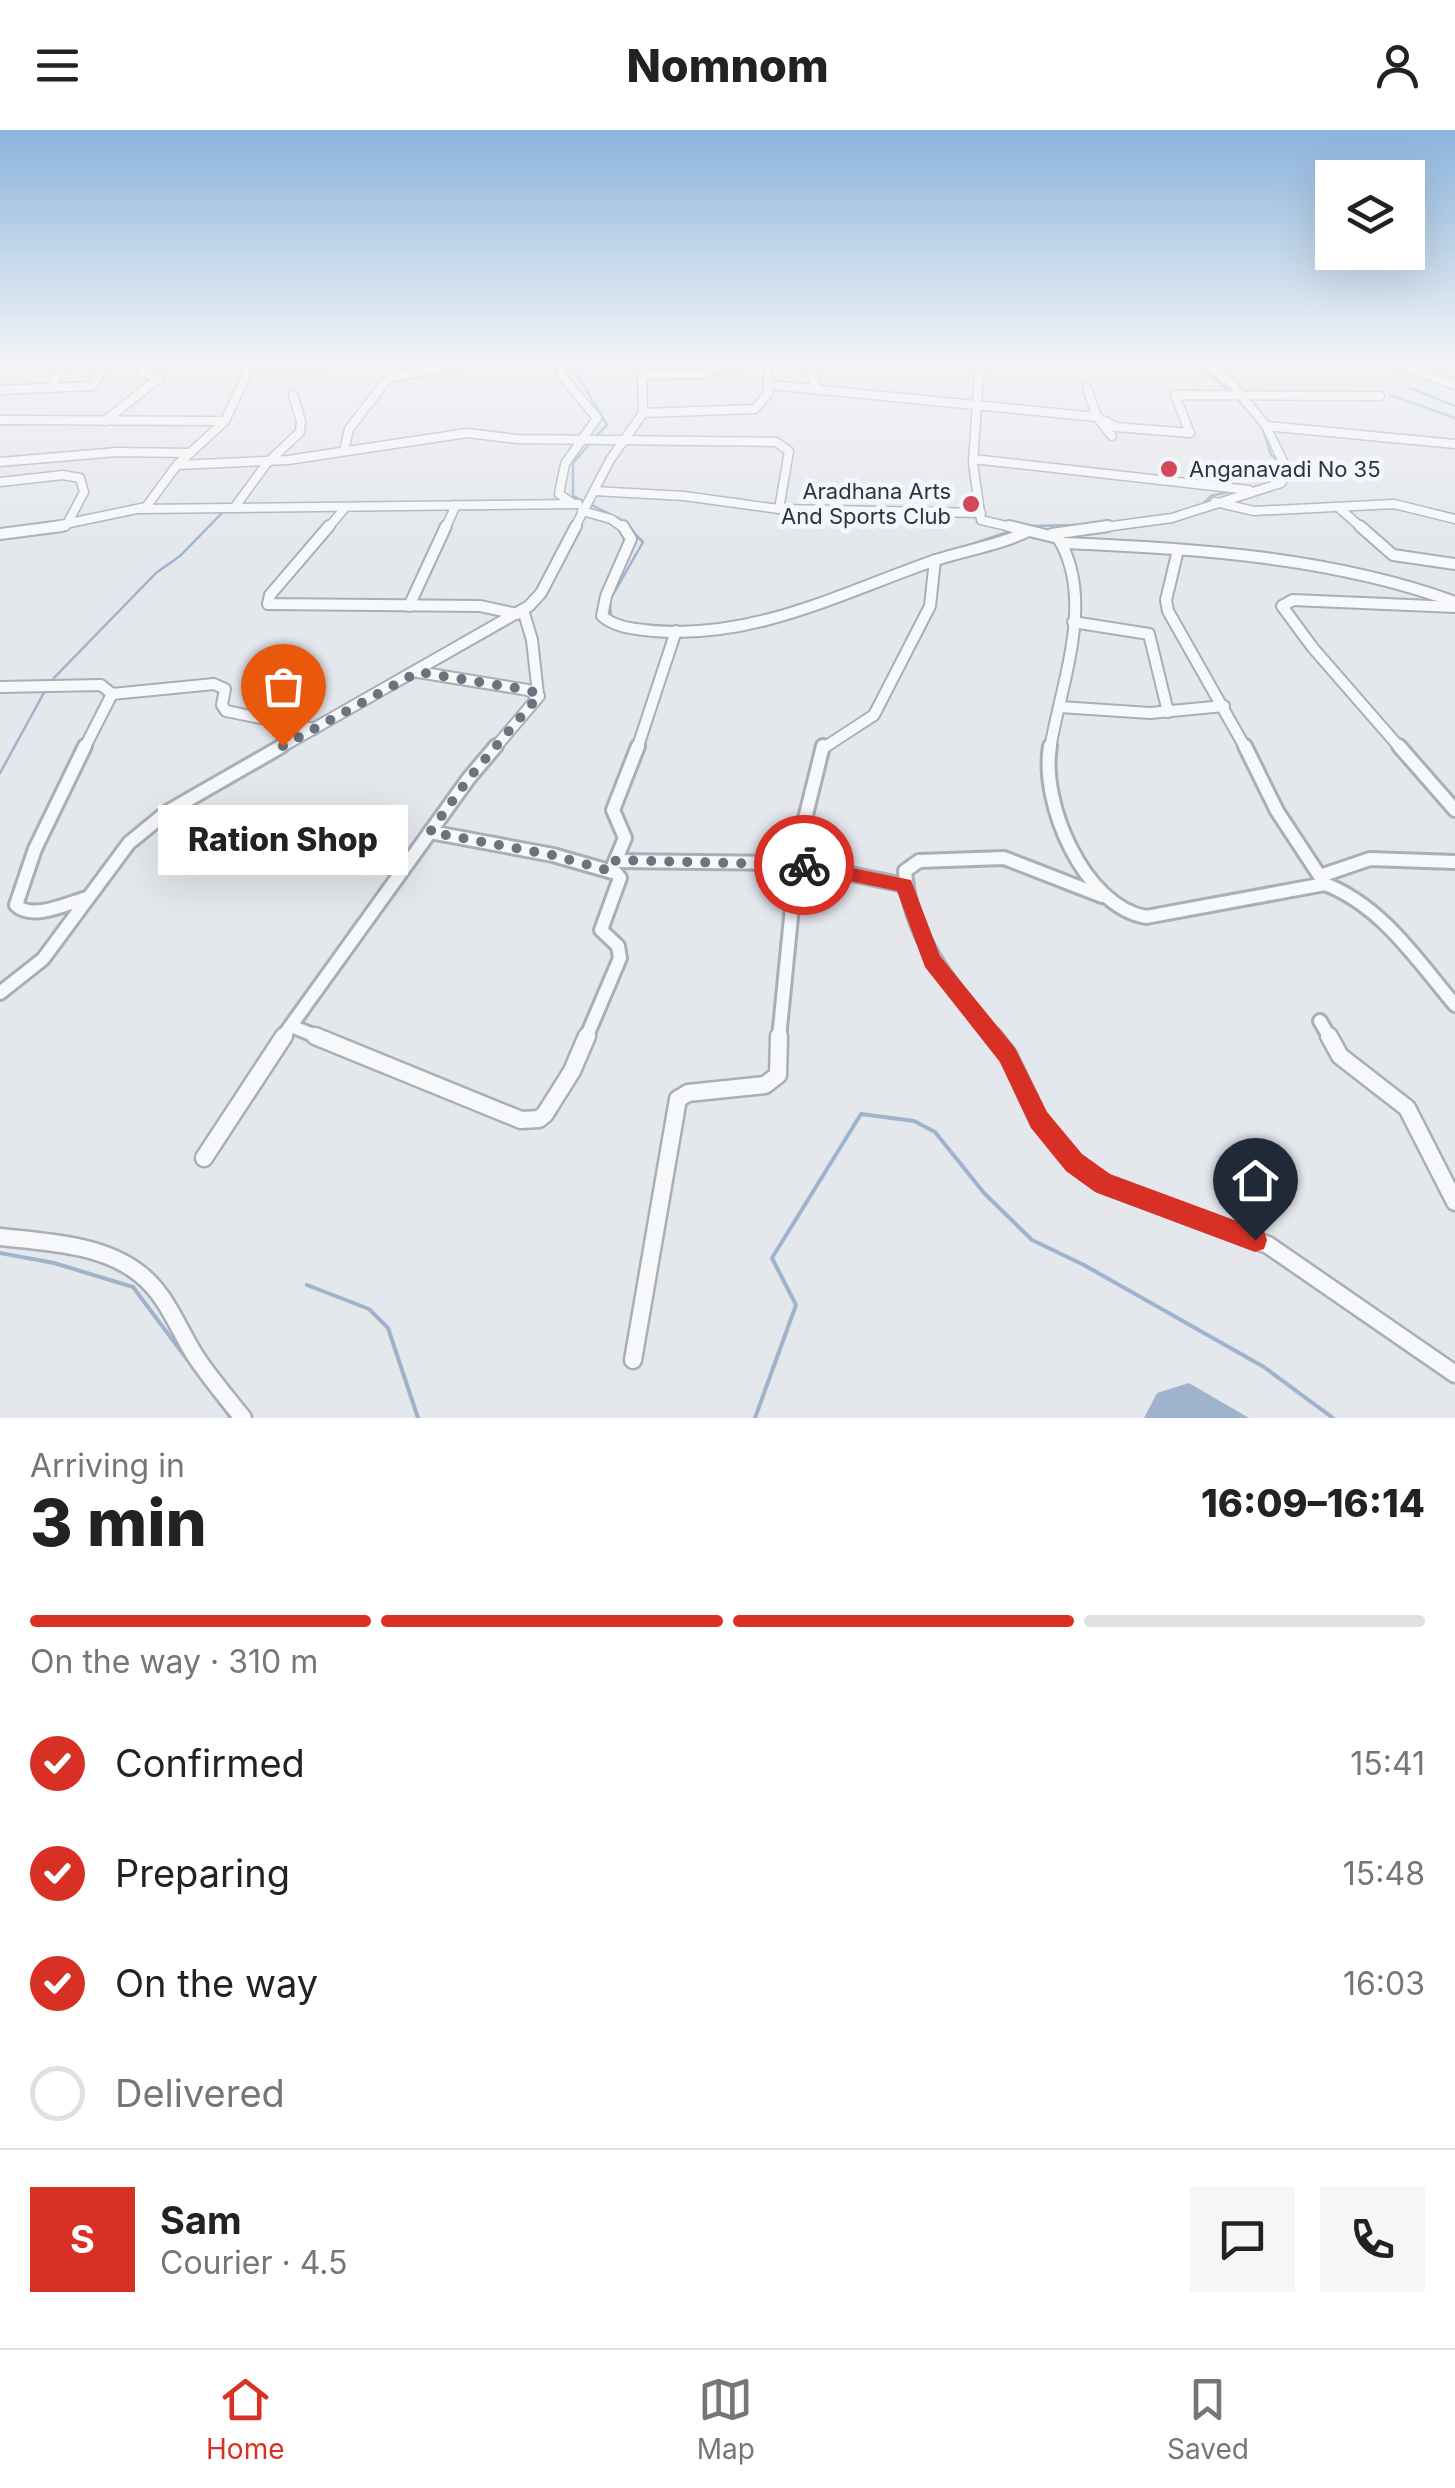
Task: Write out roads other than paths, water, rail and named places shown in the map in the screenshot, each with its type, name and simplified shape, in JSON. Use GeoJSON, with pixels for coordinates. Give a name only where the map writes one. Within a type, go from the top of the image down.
{"type":"FeatureCollection","features":[{"type":"Feature","properties":{"kind":"street"},"geometry":{"type":"LineString","coordinates":[[140,510],[150,504],[190,453],[225,421]]}},
{"type":"Feature","properties":{"kind":"street"},"geometry":{"type":"LineString","coordinates":[[234,508],[266,463],[300,432],[302,421]]}},
{"type":"Feature","properties":{"kind":"street"},"geometry":{"type":"LineString","coordinates":[[344,451],[349,429],[355,421]]}},
{"type":"Feature","properties":{"kind":"street"},"geometry":{"type":"LineString","coordinates":[[597,421],[565,464],[559,490],[563,500],[586,503],[618,522],[632,539],[604,597],[604,620],[652,631],[676,631],[736,629],[794,618],[935,560],[1026,532]]}},
{"type":"Feature","properties":{"kind":"street"},"geometry":{"type":"LineString","coordinates":[[0,993],[43,958],[129,843],[167,812],[520,612],[541,592],[586,503],[637,421]]}},
{"type":"Feature","properties":{"kind":"street"},"geometry":{"type":"LineString","coordinates":[[978,421],[973,459],[982,521],[1048,535],[1172,518],[1281,483],[1288,472],[1262,421]]}},
{"type":"Feature","properties":{"kind":"street"},"geometry":{"type":"LineString","coordinates":[[1101,421],[1112,436]]}},
{"type":"Feature","properties":{"kind":"street"},"geometry":{"type":"LineString","coordinates":[[1106,421],[1116,427],[1190,433],[1185,421]]}},
{"type":"Feature","properties":{"kind":"street"},"geometry":{"type":"LineString","coordinates":[[1266,426],[1455,444]]}},
{"type":"Feature","properties":{"kind":"street"},"geometry":{"type":"LineString","coordinates":[[178,466],[266,463],[466,433],[517,439],[601,437],[783,443],[790,450],[779,509]]}},
{"type":"Feature","properties":{"kind":"street"},"geometry":{"type":"LineString","coordinates":[[0,462],[117,452],[190,453]]}},
{"type":"Feature","properties":{"kind":"street"},"geometry":{"type":"LineString","coordinates":[[973,459],[1258,491]]}},
{"type":"Feature","properties":{"kind":"street"},"geometry":{"type":"LineString","coordinates":[[0,482],[63,475],[80,478],[84,492],[66,526]]}},
{"type":"Feature","properties":{"kind":"street"},"geometry":{"type":"LineString","coordinates":[[0,534],[66,526],[140,510],[586,503],[684,496],[779,509],[980,513]]}},
{"type":"Feature","properties":{"kind":"street"},"geometry":{"type":"LineString","coordinates":[[1215,502],[1231,508],[1394,504],[1426,515],[1455,519]]}},
{"type":"Feature","properties":{"kind":"street"},"geometry":{"type":"LineString","coordinates":[[409,606],[456,506]]}},
{"type":"Feature","properties":{"kind":"street"},"geometry":{"type":"LineString","coordinates":[[1338,507],[1393,555],[1455,564]]}},
{"type":"Feature","properties":{"kind":"street"},"geometry":{"type":"LineString","coordinates":[[345,508],[266,602],[480,606],[520,612]]}},
{"type":"Feature","properties":{"kind":"street"},"geometry":{"type":"LineString","coordinates":[[1048,535],[1063,543],[1178,550],[1367,574],[1406,582],[1455,604]]}},
{"type":"Feature","properties":{"kind":"street"},"geometry":{"type":"LineString","coordinates":[[1063,543],[1073,586],[1073,622],[1048,760],[1051,803],[1092,880],[1110,900],[1126,912],[1146,917],[1322,880],[1370,859],[1455,862]]}},
{"type":"Feature","properties":{"kind":"street"},"geometry":{"type":"LineString","coordinates":[[1178,550],[1166,600],[1168,612],[1224,706],[1277,811],[1322,880],[1358,900],[1455,1005]]}},
{"type":"Feature","properties":{"kind":"street"},"geometry":{"type":"LineString","coordinates":[[634,1360],[678,1099],[688,1093],[765,1085],[778,1075],[780,1005],[797,864],[821,749],[874,714],[930,606],[935,560]]}},
{"type":"Feature","properties":{"kind":"street"},"geometry":{"type":"LineString","coordinates":[[1455,604],[1293,600],[1282,606],[1321,658],[1455,810]]}},
{"type":"Feature","properties":{"kind":"street"},"geometry":{"type":"LineString","coordinates":[[204,1158],[290,1026],[430,832],[538,694],[532,640],[520,612]]}},
{"type":"Feature","properties":{"kind":"street"},"geometry":{"type":"LineString","coordinates":[[1073,622],[1149,634],[1168,712]]}},
{"type":"Feature","properties":{"kind":"street"},"geometry":{"type":"LineString","coordinates":[[613,866],[625,838],[612,810],[632,767],[642,726],[676,631]]}},
{"type":"Feature","properties":{"kind":"street"},"geometry":{"type":"LineString","coordinates":[[418,672],[538,694]]}},
{"type":"Feature","properties":{"kind":"street"},"geometry":{"type":"LineString","coordinates":[[0,687],[100,684],[106,693],[112,694],[214,684],[225,688],[222,706],[226,711],[314,730]]}},
{"type":"Feature","properties":{"kind":"street"},"geometry":{"type":"LineString","coordinates":[[88,898],[33,912],[22,911],[16,904],[58,792],[112,694]]}},
{"type":"Feature","properties":{"kind":"street"},"geometry":{"type":"LineString","coordinates":[[1060,707],[1125,713],[1224,706]]}},
{"type":"Feature","properties":{"kind":"street"},"geometry":{"type":"LineString","coordinates":[[430,832],[613,866],[797,864],[904,885]]}},
{"type":"Feature","properties":{"kind":"street"},"geometry":{"type":"LineString","coordinates":[[1110,900],[1004,858],[919,861],[904,872],[904,885],[932,961],[1008,1055],[1039,1120],[1074,1162],[1103,1184],[1268,1245],[1455,1374]]}},
{"type":"Feature","properties":{"kind":"street"},"geometry":{"type":"LineString","coordinates":[[290,1026],[521,1120],[540,1119],[572,1071],[620,958],[618,946],[601,930],[620,878],[613,866]]}},
{"type":"Feature","properties":{"kind":"street"},"geometry":{"type":"LineString","coordinates":[[1320,1021],[1340,1056],[1407,1108],[1455,1202]]}},
{"type":"Feature","properties":{"kind":"street"},"geometry":{"type":"LineString","coordinates":[[0,1237],[62,1244],[126,1264],[144,1277],[168,1305],[196,1356],[242,1418]]}},
{"type":"Feature","properties":{"kind":"water"},"geometry":{"type":"Polygon","coordinates":[[[1189,1383],[1249,1418],[1144,1418],[1157,1393],[1189,1383]]]}},
{"type":"Feature","properties":{"kind":"waterway"},"geometry":{"type":"LineString","coordinates":[[596,436],[607,425],[605,421]]}},
{"type":"Feature","properties":{"kind":"waterway"},"geometry":{"type":"LineString","coordinates":[[1257,421],[1271,455],[1279,461]]}},
{"type":"Feature","properties":{"kind":"waterway"},"geometry":{"type":"LineString","coordinates":[[591,442],[573,463],[573,496],[620,519],[643,542],[610,600],[611,618]]}},
{"type":"Feature","properties":{"kind":"waterway"},"geometry":{"type":"LineString","coordinates":[[1201,506],[1211,496],[1233,491]]}},
{"type":"Feature","properties":{"kind":"waterway"},"geometry":{"type":"LineString","coordinates":[[50,682],[156,573],[180,556],[223,512]]}},
{"type":"Feature","properties":{"kind":"waterway"},"geometry":{"type":"LineString","coordinates":[[1030,526],[1082,525]]}},
{"type":"Feature","properties":{"kind":"waterway"},"geometry":{"type":"LineString","coordinates":[[954,550],[1008,532]]}},
{"type":"Feature","properties":{"kind":"waterway"},"geometry":{"type":"LineString","coordinates":[[632,624],[689,627]]}},
{"type":"Feature","properties":{"kind":"waterway"},"geometry":{"type":"LineString","coordinates":[[0,773],[46,689]]}},
{"type":"Feature","properties":{"kind":"waterway"},"geometry":{"type":"LineString","coordinates":[[755,1418],[796,1305],[772,1258],[861,1114],[914,1121],[935,1132],[984,1193],[1032,1240],[1084,1265],[1264,1367],[1333,1418]]}},
{"type":"Feature","properties":{"kind":"waterway"},"geometry":{"type":"LineString","coordinates":[[0,1253],[54,1263],[133,1287],[231,1418]]}},
{"type":"Feature","properties":{"kind":"waterway"},"geometry":{"type":"LineString","coordinates":[[307,1285],[369,1309],[388,1328],[418,1418]]}},
{"type":"Feature","properties":{"kind":"place","name":"Anganavadi No 35"},"geometry":{"type":"Point","coordinates":[1169,469]}},
{"type":"Feature","properties":{"kind":"place","name":"Aradhana Arts And Sports Club"},"geometry":{"type":"Point","coordinates":[971,504]}},
{"type":"Feature","properties":{"kind":"place","name":"Ration Shop"},"geometry":{"type":"Point","coordinates":[283,746]}}]}
